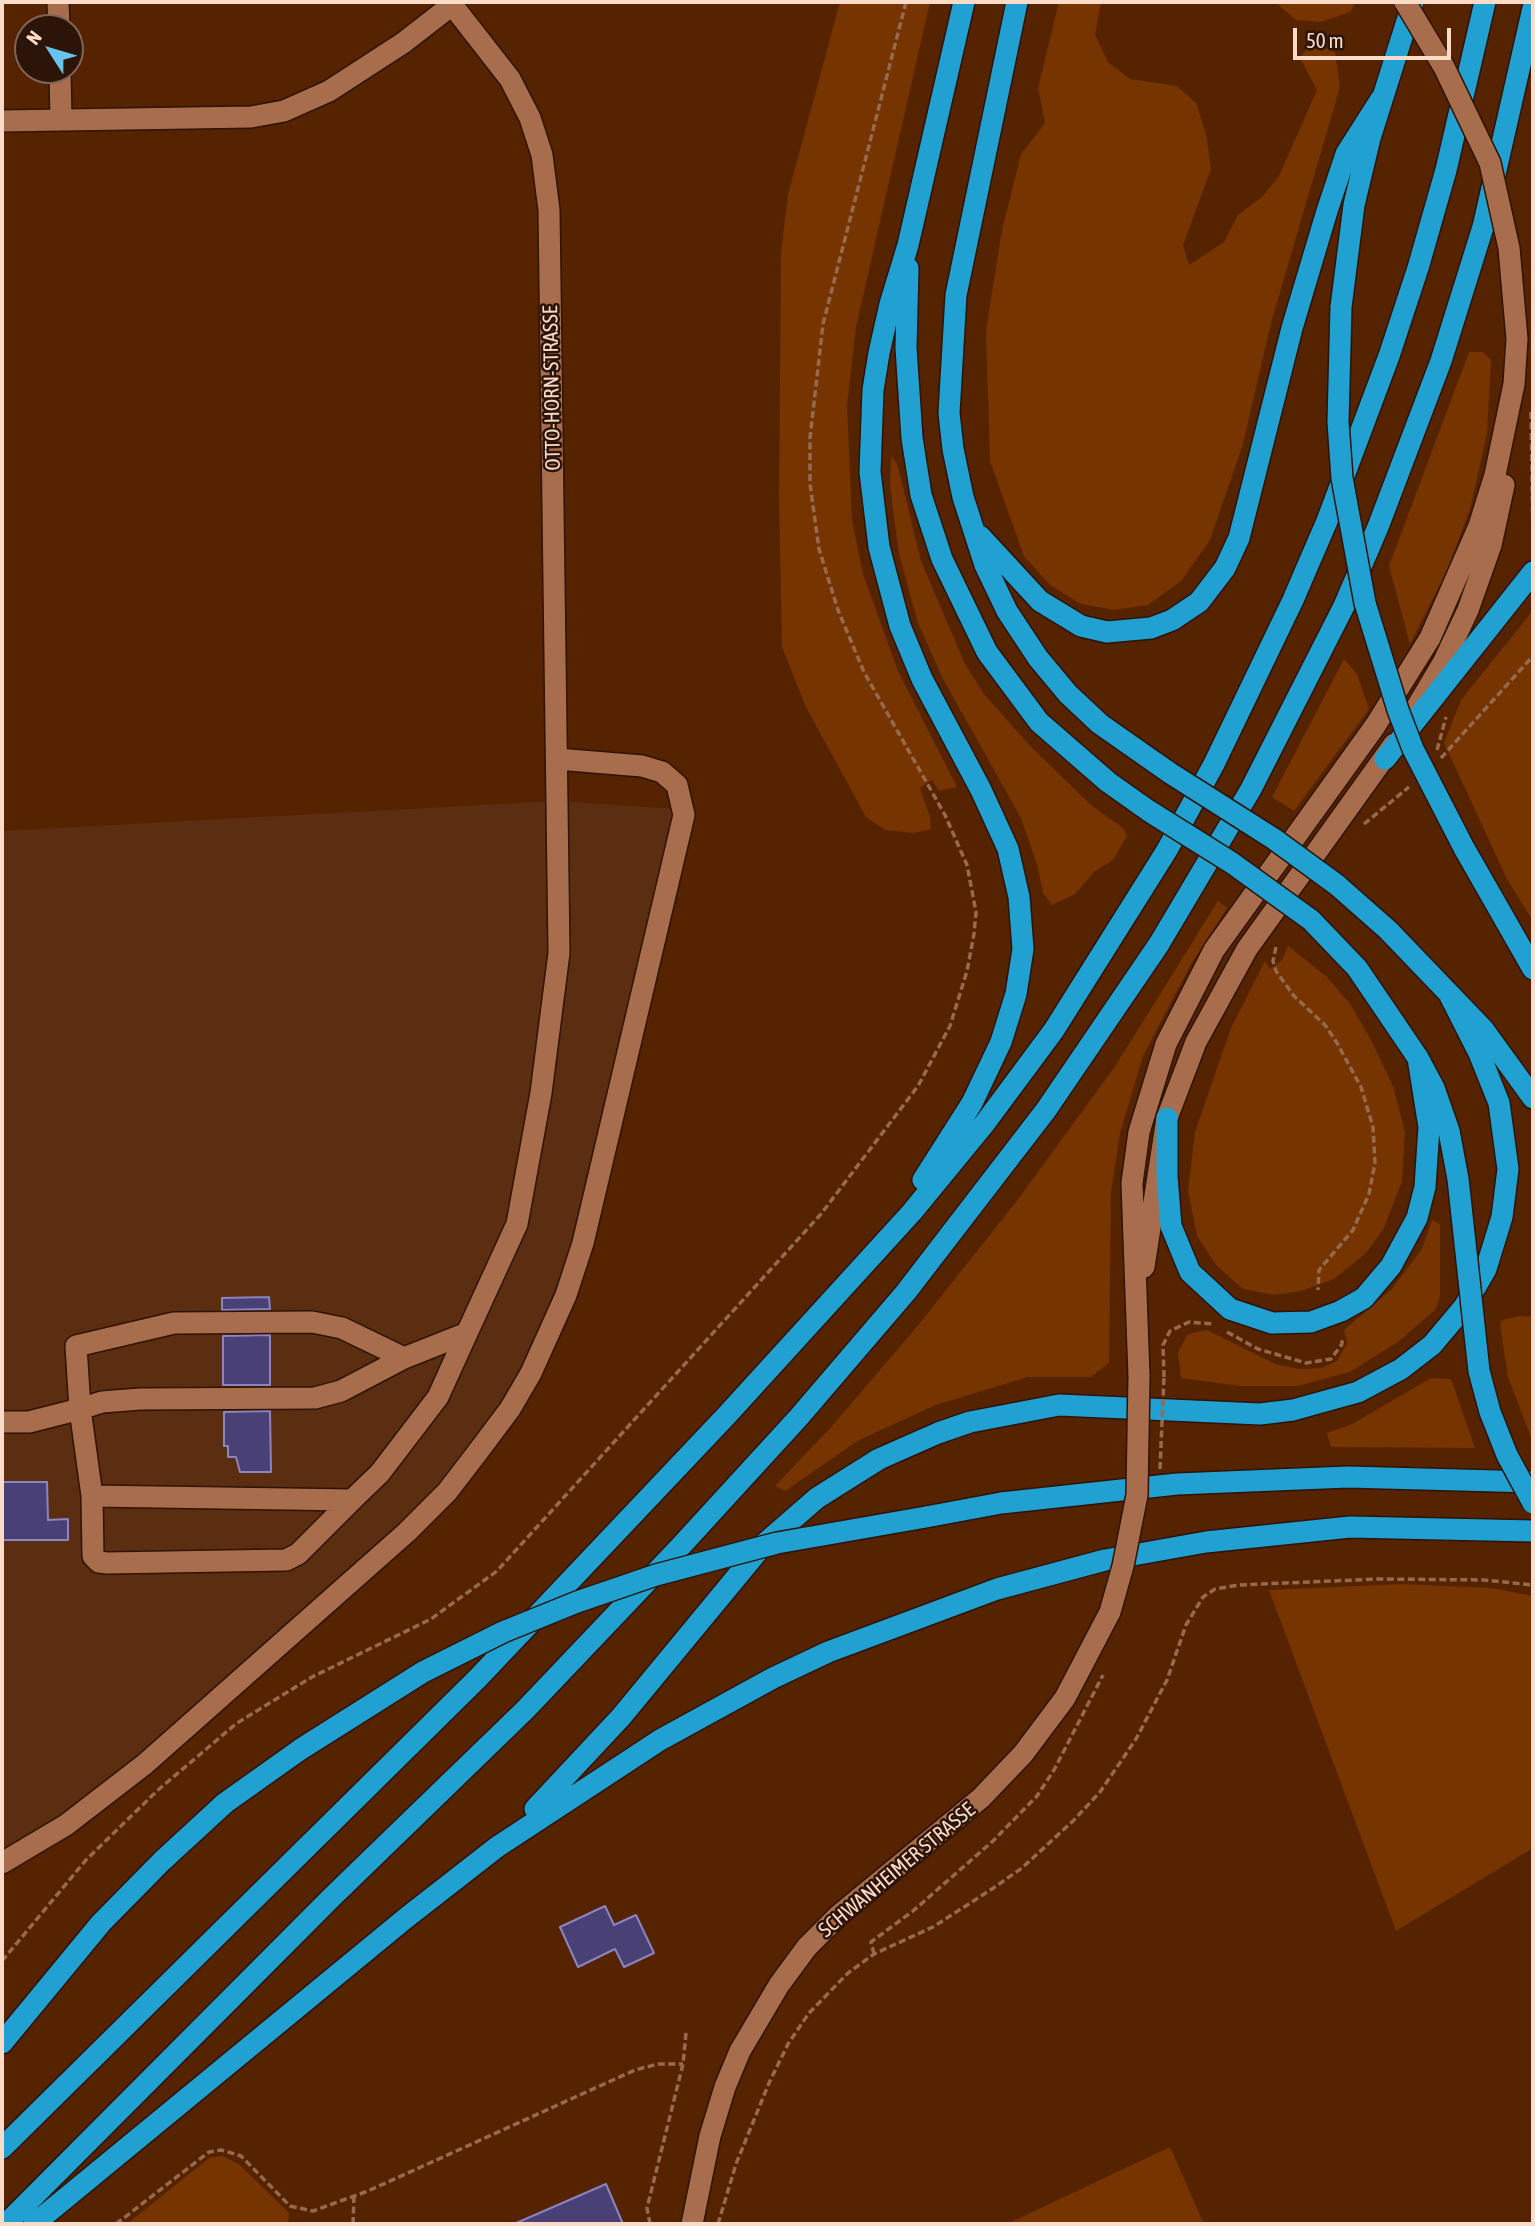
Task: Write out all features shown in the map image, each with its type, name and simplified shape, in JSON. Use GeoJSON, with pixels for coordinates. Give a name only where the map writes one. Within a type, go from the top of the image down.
{"type":"FeatureCollection","features":[{"type":"Feature","properties":{"kind":"highway"},"geometry":{"type":"LineString","coordinates":[[862,1268],[972,1103],[1007,1028],[1023,949],[1019,897],[1008,849],[909,650],[896,614],[879,547],[870,472],[873,390],[890,304],[908,245],[964,2]]}},
{"type":"Feature","properties":{"kind":"highway"},"geometry":{"type":"LineString","coordinates":[[1017,2],[956,295],[949,413],[955,461],[985,565],[1007,611],[1038,658],[1068,694],[1100,724],[1170,773],[1274,839],[1338,885],[1388,930],[1483,1029],[1533,1098]]}},
{"type":"Feature","properties":{"kind":"highway"},"geometry":{"type":"LineString","coordinates":[[1413,2],[1381,99],[1354,205],[1341,307],[1337,374],[1341,464],[1350,531],[1365,603],[1403,723],[1464,848],[1533,969]]}},
{"type":"Feature","properties":{"kind":"highway"},"geometry":{"type":"LineString","coordinates":[[2,2148],[478,1678],[862,1268],[985,1124],[1054,1030],[1167,850],[1254,684],[1327,521],[1390,356],[1446,170],[1485,2]]}},
{"type":"Feature","properties":{"kind":"highway"},"geometry":{"type":"LineString","coordinates":[[6,2224],[333,1896],[525,1710],[680,1547],[799,1417],[906,1292],[1046,1110],[1159,944],[1251,789],[1344,606],[1378,527],[1441,361],[1483,227],[1533,8]]}},
{"type":"Feature","properties":{"kind":"highway"},"geometry":{"type":"LineString","coordinates":[[972,527],[1040,601],[1081,626],[1107,632],[1139,631],[1163,624],[1199,602],[1225,568],[1239,537],[1292,328],[1327,211],[1346,154],[1381,99]]}},
{"type":"Feature","properties":{"kind":"highway"},"geometry":{"type":"LineString","coordinates":[[908,245],[906,348],[912,438],[921,495],[942,559],[987,652],[1039,722],[1108,782],[1232,863],[1311,920],[1357,968],[1418,1058],[1434,1088],[1449,1130],[1458,1179],[1479,1371],[1490,1412],[1507,1455],[1533,1503]]}},
{"type":"Feature","properties":{"kind":"highway"},"geometry":{"type":"LineString","coordinates":[[1385,759],[1533,572]]}},
{"type":"Feature","properties":{"kind":"highway"},"geometry":{"type":"LineString","coordinates":[[497,1847],[587,1755],[763,1545],[817,1498],[879,1460],[938,1433],[970,1422],[1059,1405],[1260,1413],[1293,1410],[1357,1392],[1401,1369],[1432,1345],[1464,1307],[1486,1269],[1502,1217],[1507,1181],[1507,1145],[1499,1103],[1479,1053],[1450,996]]}},
{"type":"Feature","properties":{"kind":"highway"},"geometry":{"type":"LineString","coordinates":[[1167,1118],[1167,1176],[1171,1226],[1190,1272],[1230,1309],[1272,1323],[1311,1322],[1341,1311],[1364,1298],[1391,1266],[1413,1226],[1425,1187],[1429,1127],[1418,1058]]}},
{"type":"Feature","properties":{"kind":"highway"},"geometry":{"type":"LineString","coordinates":[[2,2043],[31,2004],[102,1923],[162,1861],[225,1803],[301,1749],[423,1672],[503,1632],[577,1602],[656,1575],[765,1546],[1001,1503],[1177,1484],[1348,1477],[1533,1482]]}},
{"type":"Feature","properties":{"kind":"highway"},"geometry":{"type":"LineString","coordinates":[[34,2224],[405,1918],[497,1847],[610,1770],[762,1684],[885,1628],[997,1589],[1105,1560],[1206,1542],[1350,1527],[1533,1531]]}},
{"type":"Feature","properties":{"kind":"street"},"geometry":{"type":"LineString","coordinates":[[1138,1314],[1160,1150],[1167,1118],[1196,1042],[1242,957],[1385,759],[1444,662],[1473,597],[1491,545],[1504,487],[1517,339],[1509,248],[1490,163],[1444,67],[1405,2]]}},
{"type":"Feature","properties":{"kind":"street"},"geometry":{"type":"LineString","coordinates":[[2,121],[251,117],[284,111],[341,83],[403,43],[451,3]]}},
{"type":"Feature","properties":{"kind":"street","name":"OTTO-HORN-STRASSE"},"geometry":{"type":"LineString","coordinates":[[92,1496],[93,1556],[99,1562],[286,1560],[298,1554],[380,1473],[438,1397],[516,1223],[530,1158],[558,953],[549,224],[542,155],[530,118],[510,79],[451,3]]}},
{"type":"Feature","properties":{"kind":"street"},"geometry":{"type":"LineString","coordinates":[[61,84],[61,120]]}},
{"type":"Feature","properties":{"kind":"street"},"geometry":{"type":"LineString","coordinates":[[1138,1314],[1132,1182],[1139,1132],[1167,1044],[1214,950],[1375,726],[1430,638],[1479,526],[1495,475],[1514,384]]}},
{"type":"Feature","properties":{"kind":"street"},"geometry":{"type":"LineString","coordinates":[[2,1863],[66,1825],[145,1764],[407,1532],[447,1492],[510,1409],[531,1373],[566,1295],[583,1243],[684,815],[677,785],[662,772],[642,766],[557,759]]}},
{"type":"Feature","properties":{"kind":"street","name":"SCHWANHEIMER STRASSE"},"geometry":{"type":"LineString","coordinates":[[692,2224],[710,2136],[725,2087],[740,2051],[779,1985],[807,1947],[839,1915],[981,1798],[1023,1754],[1065,1698],[1110,1612],[1123,1566],[1137,1494],[1138,1314]]}},
{"type":"Feature","properties":{"kind":"street"},"geometry":{"type":"LineString","coordinates":[[352,1500],[92,1496],[80,1409],[76,1346],[174,1323],[312,1322],[342,1328],[404,1357]]}},
{"type":"Feature","properties":{"kind":"street"},"geometry":{"type":"LineString","coordinates":[[2,1422],[29,1422],[102,1402],[140,1399],[315,1398],[360,1382],[404,1357],[467,1333]]}},
{"type":"Feature","properties":{"kind":"path"},"geometry":{"type":"LineString","coordinates":[[2,1961],[26,1928],[86,1860],[158,1790],[237,1723],[312,1677],[431,1619],[498,1571],[821,1214],[918,1086],[950,1026],[967,971],[974,934],[976,912],[967,865],[945,815],[864,672],[838,610],[819,549],[810,484],[810,438],[824,324],[906,2]]}},
{"type":"Feature","properties":{"kind":"path"},"geometry":{"type":"LineString","coordinates":[[1531,399],[1533,542]]}},
{"type":"Feature","properties":{"kind":"path"},"geometry":{"type":"LineString","coordinates":[[1164,1377],[1166,1338],[1170,1331],[1189,1322],[1215,1325],[1258,1349],[1306,1363],[1331,1359],[1342,1344],[1342,1337]]}},
{"type":"Feature","properties":{"kind":"path"},"geometry":{"type":"LineString","coordinates":[[718,2224],[736,2165],[769,2083],[788,2043],[809,2013],[848,1973],[874,1954],[933,1927],[992,1889],[1022,1868],[1074,1820],[1100,1792],[1136,1738],[1167,1680],[1186,1625],[1203,1597],[1215,1589],[1239,1585],[1379,1579],[1484,1580],[1533,1585]]}},
{"type":"Feature","properties":{"kind":"path"},"geometry":{"type":"LineString","coordinates":[[650,2224],[647,2208],[683,2064],[686,2033]]}},
{"type":"Feature","properties":{"kind":"path"},"geometry":{"type":"LineString","coordinates":[[116,2224],[201,2156],[221,2150],[241,2156],[290,2206],[303,2211],[313,2211],[354,2196],[635,2070],[658,2064],[683,2064]]}},
{"type":"Feature","properties":{"kind":"path"},"geometry":{"type":"LineString","coordinates":[[354,2196],[354,2224]]}},
{"type":"Feature","properties":{"kind":"shaded area"},"geometry":{"type":"Polygon","coordinates":[[[840,2],[930,2],[856,327],[847,405],[852,520],[863,574],[898,671],[957,787],[939,791],[932,780],[920,788],[930,817],[931,829],[914,833],[885,830],[866,817],[805,705],[782,647],[779,500],[781,253],[788,194],[840,2]]]}},
{"type":"Feature","properties":{"kind":"shaded area"},"geometry":{"type":"Polygon","coordinates":[[[1059,2],[1101,2],[1095,35],[1108,62],[1130,79],[1177,86],[1196,103],[1206,134],[1211,169],[1183,245],[1189,265],[1224,242],[1238,215],[1263,196],[1279,176],[1317,90],[1300,58],[1312,42],[1335,52],[1340,87],[1271,323],[1243,444],[1210,540],[1181,581],[1148,605],[1114,610],[1081,604],[1050,585],[1024,556],[990,461],[986,330],[1002,230],[1021,154],[1045,123],[1038,88],[1059,2]]]}},
{"type":"Feature","properties":{"kind":"shaded area"},"geometry":{"type":"Polygon","coordinates":[[[1275,2],[1355,2],[1351,12],[1320,22],[1296,20],[1275,2]]]}},
{"type":"Feature","properties":{"kind":"shaded area"},"geometry":{"type":"Polygon","coordinates":[[[1469,352],[1483,352],[1491,360],[1487,434],[1470,509],[1447,571],[1410,644],[1389,566],[1469,352]]]}},
{"type":"Feature","properties":{"kind":"shaded area"},"geometry":{"type":"Polygon","coordinates":[[[891,457],[897,463],[921,561],[965,664],[984,694],[1030,746],[1091,805],[1123,828],[1127,836],[1113,860],[1094,872],[1075,894],[1052,905],[1043,893],[1038,868],[1021,818],[943,679],[918,623],[899,554],[890,486],[891,457]]]}},
{"type":"Feature","properties":{"kind":"shaded area"},"geometry":{"type":"Polygon","coordinates":[[[1531,613],[1533,921],[1507,879],[1444,743],[1461,700],[1531,613]]]}},
{"type":"Feature","properties":{"kind":"shaded area"},"geometry":{"type":"Polygon","coordinates":[[[1344,659],[1357,674],[1369,709],[1294,811],[1272,797],[1344,659]]]}},
{"type":"Feature","properties":{"kind":"shaded area"},"geometry":{"type":"Polygon","coordinates":[[[557,801],[675,809],[567,1257],[536,1338],[505,1397],[447,1476],[404,1522],[126,1768],[61,1817],[2,1851],[2,831],[557,801]]]}},
{"type":"Feature","properties":{"kind":"shaded area"},"geometry":{"type":"Polygon","coordinates":[[[1218,901],[1227,908],[1191,964],[1143,1056],[1120,1133],[1111,1192],[1109,1363],[1091,1377],[1028,1377],[936,1405],[859,1440],[785,1491],[775,1486],[833,1425],[920,1323],[1016,1202],[1116,1065],[1218,901]]]}},
{"type":"Feature","properties":{"kind":"shaded area"},"geometry":{"type":"Polygon","coordinates":[[[1288,946],[1327,977],[1350,1004],[1393,1086],[1405,1132],[1402,1181],[1384,1228],[1366,1253],[1334,1279],[1301,1291],[1274,1295],[1243,1289],[1216,1265],[1197,1236],[1188,1191],[1195,1132],[1231,1028],[1265,961],[1270,969],[1282,960],[1288,946]]]}},
{"type":"Feature","properties":{"kind":"shaded area"},"geometry":{"type":"Polygon","coordinates":[[[1432,1220],[1440,1224],[1440,1296],[1436,1309],[1398,1342],[1350,1372],[1297,1386],[1240,1386],[1181,1378],[1178,1352],[1188,1334],[1207,1330],[1275,1364],[1299,1369],[1321,1368],[1337,1361],[1347,1343],[1344,1330],[1392,1289],[1422,1249],[1432,1220]]]}},
{"type":"Feature","properties":{"kind":"shaded area"},"geometry":{"type":"Polygon","coordinates":[[[1520,1316],[1533,1317],[1533,1442],[1508,1377],[1500,1324],[1502,1320],[1520,1316]]]}},
{"type":"Feature","properties":{"kind":"shaded area"},"geometry":{"type":"Polygon","coordinates":[[[1431,1378],[1451,1379],[1475,1448],[1331,1447],[1327,1433],[1352,1424],[1431,1378]]]}},
{"type":"Feature","properties":{"kind":"shaded area"},"geometry":{"type":"Polygon","coordinates":[[[1402,1584],[1491,1588],[1533,1596],[1533,1848],[1396,1931],[1269,1590],[1402,1584]]]}},
{"type":"Feature","properties":{"kind":"shaded area"},"geometry":{"type":"Polygon","coordinates":[[[1170,2147],[1204,2224],[1007,2224],[1170,2147]]]}},
{"type":"Feature","properties":{"kind":"shaded area"},"geometry":{"type":"Polygon","coordinates":[[[223,2156],[240,2165],[289,2213],[288,2224],[127,2224],[209,2158],[223,2156]]]}},
{"type":"Feature","properties":{"kind":"building"},"geometry":{"type":"Polygon","coordinates":[[[269,1297],[270,1309],[222,1310],[222,1298],[269,1297]]]}},
{"type":"Feature","properties":{"kind":"building"},"geometry":{"type":"Polygon","coordinates":[[[270,1335],[270,1385],[223,1385],[223,1336],[270,1335]]]}},
{"type":"Feature","properties":{"kind":"building"},"geometry":{"type":"Polygon","coordinates":[[[270,1411],[271,1472],[240,1472],[236,1457],[228,1457],[228,1446],[224,1446],[224,1412],[270,1411]]]}},
{"type":"Feature","properties":{"kind":"building"},"geometry":{"type":"Polygon","coordinates":[[[2,1482],[47,1482],[48,1520],[68,1519],[68,1540],[2,1540],[2,1482]]]}},
{"type":"Feature","properties":{"kind":"building"},"geometry":{"type":"Polygon","coordinates":[[[605,1906],[614,1925],[636,1915],[654,1953],[624,1967],[615,1949],[578,1967],[560,1927],[605,1906]]]}},
{"type":"Feature","properties":{"kind":"building"},"geometry":{"type":"Polygon","coordinates":[[[606,2184],[623,2224],[514,2224],[606,2184]]]}}]}
